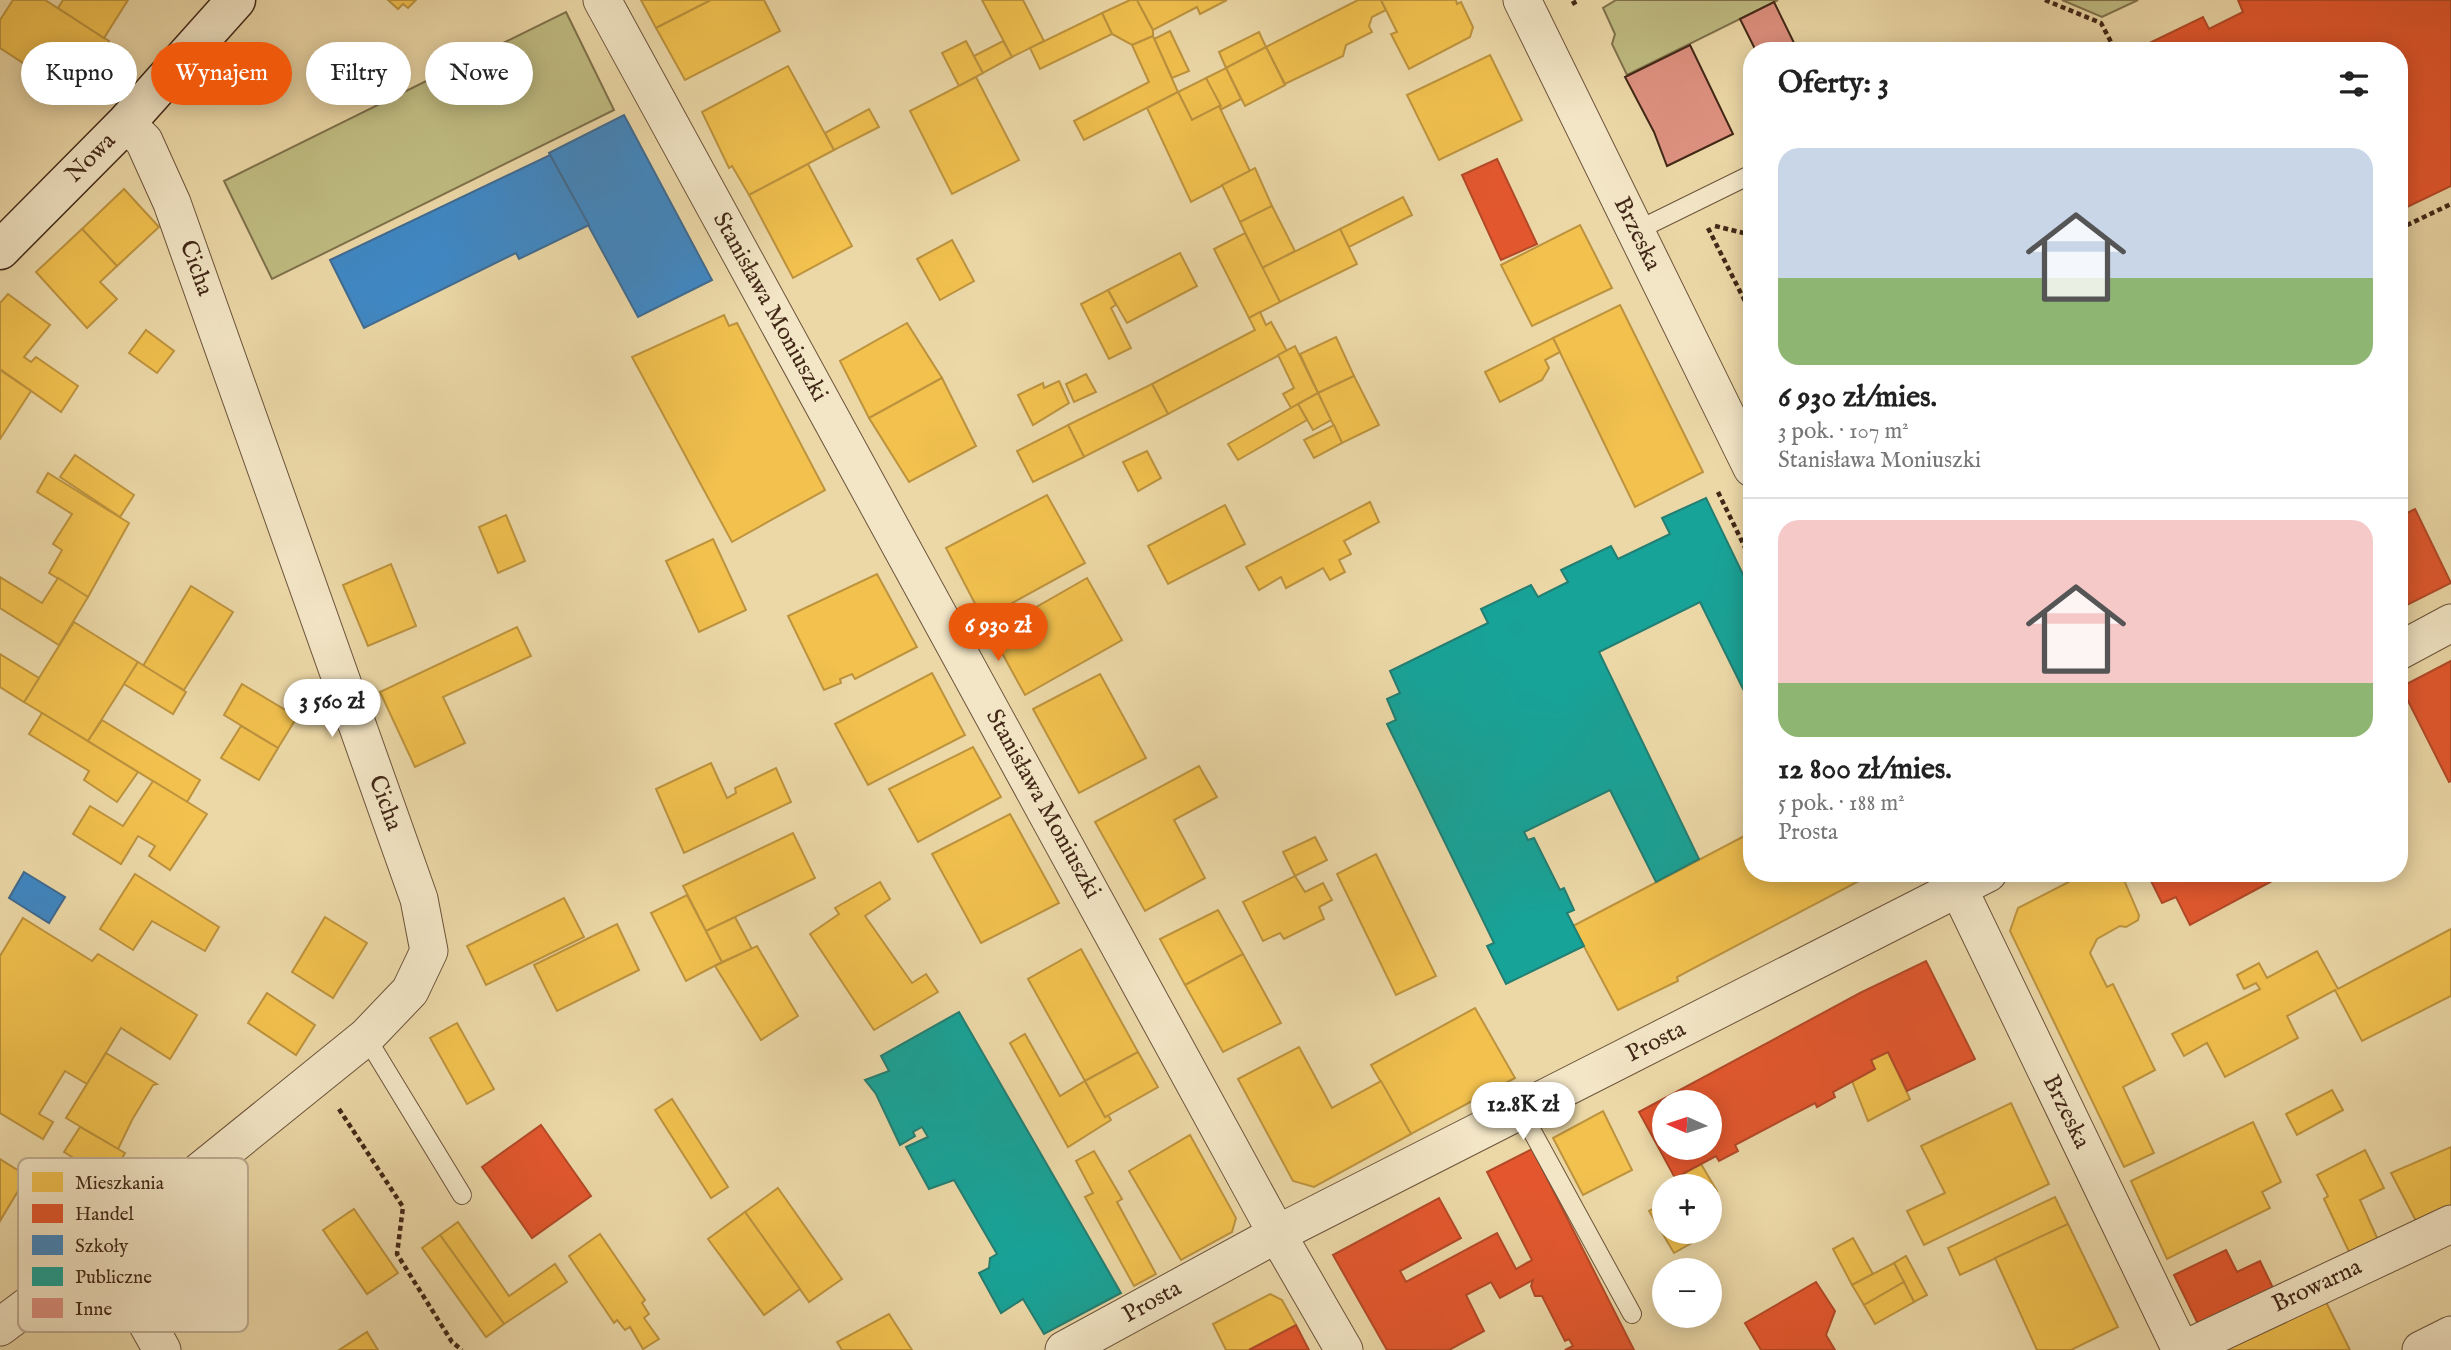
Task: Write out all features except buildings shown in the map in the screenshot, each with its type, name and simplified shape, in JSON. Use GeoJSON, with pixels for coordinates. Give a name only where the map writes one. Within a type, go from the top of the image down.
{"type":"FeatureCollection","features":[{"type":"Feature","properties":{"kind":"street","name":"Nowa"},"geometry":{"type":"LineString","coordinates":[[4,240],[126,123],[236,0]]}},
{"type":"Feature","properties":{"kind":"street","name":"Stanisława Moniuszki"},"geometry":{"type":"LineString","coordinates":[[602,0],[1277,1234],[1344,1350]]}},
{"type":"Feature","properties":{"kind":"street","name":"Brzeska"},"geometry":{"type":"LineString","coordinates":[[1522,0],[1743,450]]}},
{"type":"Feature","properties":{"kind":"street","name":"Cicha"},"geometry":{"type":"LineString","coordinates":[[126,123],[144,141],[162,173],[419,899],[429,951],[410,991],[366,1037],[217,1158]]}},
{"type":"Feature","properties":{"kind":"street"},"geometry":{"type":"LineString","coordinates":[[2408,646],[2451,623]]}},
{"type":"Feature","properties":{"kind":"street","name":"Prosta"},"geometry":{"type":"LineString","coordinates":[[1064,1350],[1277,1234],[1521,1111],[1960,882]]}},
{"type":"Feature","properties":{"kind":"street","name":"Brzeska"},"geometry":{"type":"LineString","coordinates":[[1967,882],[2182,1350]]}},
{"type":"Feature","properties":{"kind":"street","name":"Browarna"},"geometry":{"type":"LineString","coordinates":[[2182,1350],[2451,1224]]}},
{"type":"Feature","properties":{"kind":"street","name":"Cicha"},"geometry":{"type":"LineString","coordinates":[[0,1327],[18,1313]]}},
{"type":"Feature","properties":{"kind":"street"},"geometry":{"type":"LineString","coordinates":[[152,1332],[162,1350]]}},
{"type":"Feature","properties":{"kind":"street"},"geometry":{"type":"LineString","coordinates":[[2421,1350],[2451,1335]]}},
{"type":"Feature","properties":{"kind":"lane"},"geometry":{"type":"LineString","coordinates":[[1636,231],[1743,178]]}},
{"type":"Feature","properties":{"kind":"lane"},"geometry":{"type":"LineString","coordinates":[[366,1037],[462,1195]]}},
{"type":"Feature","properties":{"kind":"lane"},"geometry":{"type":"LineString","coordinates":[[1521,1111],[1632,1314]]}},
{"type":"Feature","properties":{"kind":"path"},"geometry":{"type":"LineString","coordinates":[[1577,16],[1571,2],[1579,0]]}},
{"type":"Feature","properties":{"kind":"path"},"geometry":{"type":"LineString","coordinates":[[2045,0],[2101,23],[2111,41]]}},
{"type":"Feature","properties":{"kind":"path"},"geometry":{"type":"LineString","coordinates":[[2408,225],[2451,204]]}},
{"type":"Feature","properties":{"kind":"path"},"geometry":{"type":"LineString","coordinates":[[1743,233],[1706,224],[1743,297]]}},
{"type":"Feature","properties":{"kind":"path"},"geometry":{"type":"LineString","coordinates":[[317,1077],[403,1207],[397,1254],[452,1342],[462,1350]]}},
{"type":"Feature","properties":{"kind":"shaded area"},"geometry":{"type":"Polygon","coordinates":[[[1616,0],[1778,0],[1627,75],[1612,44],[1615,34],[1603,8],[1616,0]]]}},
{"type":"Feature","properties":{"kind":"shaded area"},"geometry":{"type":"Polygon","coordinates":[[[2062,0],[2138,0],[2102,17],[2062,0]]]}},
{"type":"Feature","properties":{"kind":"shaded area"},"geometry":{"type":"Polygon","coordinates":[[[566,12],[614,110],[272,279],[224,181],[378,105],[411,105],[411,89],[425,82],[425,105],[533,105],[533,42],[505,42],[566,12]]]}}]}
